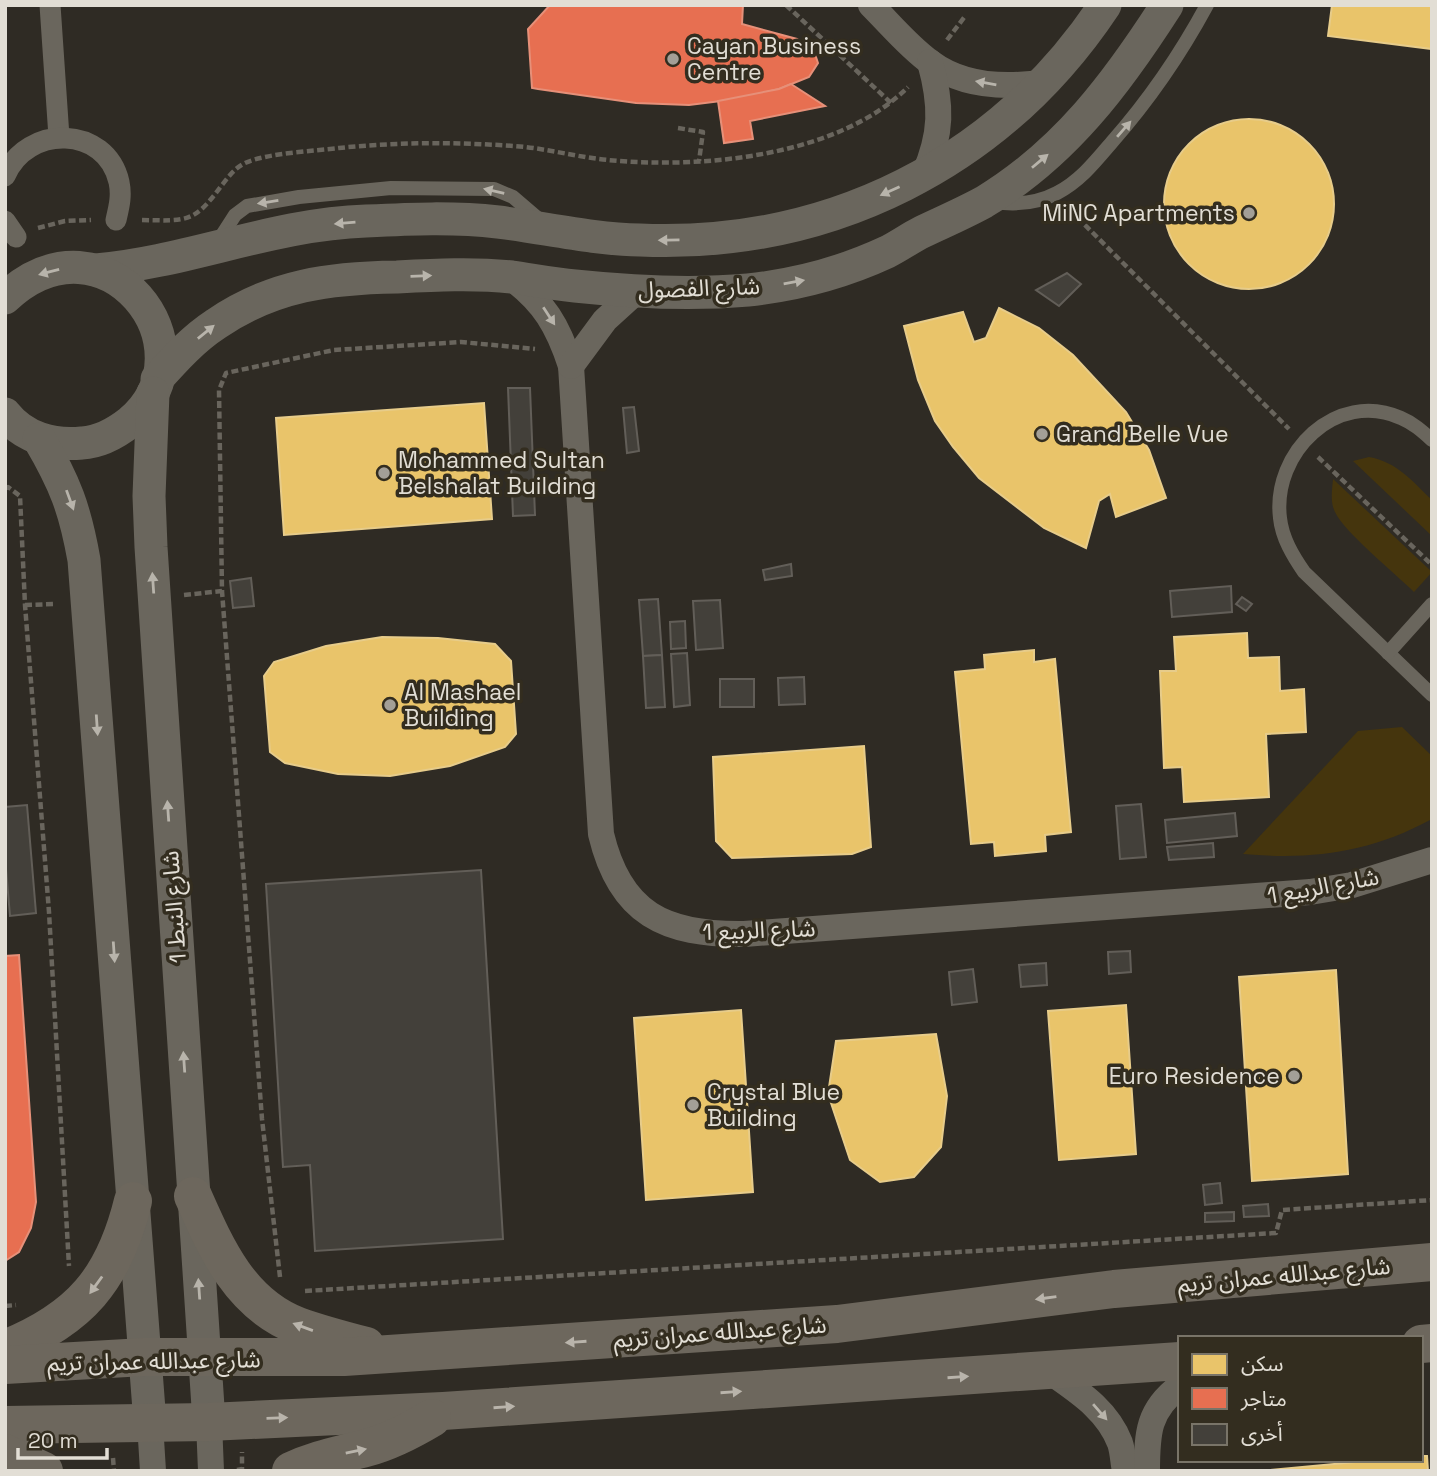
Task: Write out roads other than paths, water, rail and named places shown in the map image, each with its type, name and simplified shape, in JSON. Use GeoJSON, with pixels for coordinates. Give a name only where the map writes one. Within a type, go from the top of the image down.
{"type":"FeatureCollection","features":[{"type":"Feature","properties":{"kind":"main road"},"geometry":{"type":"LineString","coordinates":[[192,1196],[228,1269],[265,1292],[270,1311],[296,1325],[391,1354]]}},
{"type":"Feature","properties":{"kind":"main road"},"geometry":{"type":"LineString","coordinates":[[5,1349],[50,1328],[72,1312],[91,1293],[111,1264],[125,1234],[133,1201]]}},
{"type":"Feature","properties":{"kind":"main road","name":"شارع عبدالله عمران تريم"},"geometry":{"type":"LineString","coordinates":[[5,1365],[144,1357],[298,1359],[837,1324],[1114,1289],[1432,1262]]}},
{"type":"Feature","properties":{"kind":"main road"},"geometry":{"type":"LineString","coordinates":[[5,1425],[209,1422],[443,1411],[1178,1361]]}},
{"type":"Feature","properties":{"kind":"main road"},"geometry":{"type":"LineString","coordinates":[[291,1471],[316,1460],[369,1448],[395,1438],[443,1411]]}},
{"type":"Feature","properties":{"kind":"main road"},"geometry":{"type":"LineString","coordinates":[[5,1453],[44,1471]]}},
{"type":"Feature","properties":{"kind":"street"},"geometry":{"type":"LineString","coordinates":[[50,5],[59,137]]}},
{"type":"Feature","properties":{"kind":"street"},"geometry":{"type":"LineString","coordinates":[[871,5],[930,62],[947,72],[986,84],[1006,86],[1046,82]]}},
{"type":"Feature","properties":{"kind":"street"},"geometry":{"type":"LineString","coordinates":[[5,298],[21,283],[44,272],[70,267],[96,270],[156,262],[215,246],[310,226],[361,221],[441,219],[642,240],[732,237],[816,220],[857,206],[924,175],[968,148],[1009,117],[1046,82],[1081,41],[1105,5]]}},
{"type":"Feature","properties":{"kind":"street","name":"شارع الفصول"},"geometry":{"type":"LineString","coordinates":[[19,430],[65,445],[92,443],[117,432],[138,415],[155,386],[184,350],[214,324],[249,304],[324,280],[443,275],[510,277],[574,286],[693,292],[749,289],[803,280],[856,264],[889,251],[985,201],[1040,162],[1088,117],[1129,65],[1167,5]]}},
{"type":"Feature","properties":{"kind":"street"},"geometry":{"type":"LineString","coordinates":[[924,175],[937,139],[939,124],[939,100],[930,62]]}},
{"type":"Feature","properties":{"kind":"street"},"geometry":{"type":"LineString","coordinates":[[5,176],[22,151],[39,141],[59,137],[78,139],[96,148],[110,162],[119,180],[121,200],[116,219]]}},
{"type":"Feature","properties":{"kind":"street","name":"شارع النبط 1"},"geometry":{"type":"LineString","coordinates":[[96,270],[117,279],[135,293],[149,311],[158,333],[161,356],[155,386],[149,496],[151,547],[209,1422]]}},
{"type":"Feature","properties":{"kind":"street","name":"شارع الربيع 1"},"geometry":{"type":"LineString","coordinates":[[510,277],[529,291],[545,309],[557,329],[570,366],[601,834],[608,863],[622,889],[643,911],[691,932],[744,934],[1310,892],[1352,885],[1432,859]]}},
{"type":"Feature","properties":{"kind":"street"},"geometry":{"type":"LineString","coordinates":[[570,366],[605,320],[638,290]]}},
{"type":"Feature","properties":{"kind":"street"},"geometry":{"type":"LineString","coordinates":[[19,430],[61,476],[76,517],[84,559],[153,1471]]}},
{"type":"Feature","properties":{"kind":"street"},"geometry":{"type":"LineString","coordinates":[[1049,1371],[1102,1413],[1120,1443],[1125,1471]]}},
{"type":"Feature","properties":{"kind":"street"},"geometry":{"type":"LineString","coordinates":[[1147,1471],[1147,1439],[1151,1421],[1159,1406],[1178,1388]]}},
{"type":"Feature","properties":{"kind":"street"},"geometry":{"type":"LineString","coordinates":[[209,1422],[211,1471]]}},
{"type":"Feature","properties":{"kind":"lane"},"geometry":{"type":"LineString","coordinates":[[1081,41],[1084,5]]}},
{"type":"Feature","properties":{"kind":"lane"},"geometry":{"type":"LineString","coordinates":[[985,201],[1021,203],[1054,194],[1075,182],[1143,107],[1186,44],[1207,5]]}},
{"type":"Feature","properties":{"kind":"lane"},"geometry":{"type":"LineString","coordinates":[[1432,440],[1400,417],[1381,412],[1340,416],[1320,427],[1303,442],[1290,461],[1283,482],[1280,518],[1292,555],[1304,572],[1432,695]]}},
{"type":"Feature","properties":{"kind":"lane"},"geometry":{"type":"LineString","coordinates":[[1388,653],[1432,604]]}},
{"type":"Feature","properties":{"kind":"place","name":"Cayan Business Centre"},"geometry":{"type":"Point","coordinates":[673,59]}},
{"type":"Feature","properties":{"kind":"place","name":"MiNC Apartments"},"geometry":{"type":"Point","coordinates":[1249,213]}},
{"type":"Feature","properties":{"kind":"place","name":"Grand Belle Vue"},"geometry":{"type":"Point","coordinates":[1042,434]}},
{"type":"Feature","properties":{"kind":"place","name":"Mohammed Sultan Belshalat Building"},"geometry":{"type":"Point","coordinates":[384,473]}},
{"type":"Feature","properties":{"kind":"place","name":"Al Mashael Building"},"geometry":{"type":"Point","coordinates":[390,705]}},
{"type":"Feature","properties":{"kind":"place","name":"Euro Residence"},"geometry":{"type":"Point","coordinates":[1294,1076]}},
{"type":"Feature","properties":{"kind":"place","name":"Crystal Blue Building"},"geometry":{"type":"Point","coordinates":[693,1105]}}]}
